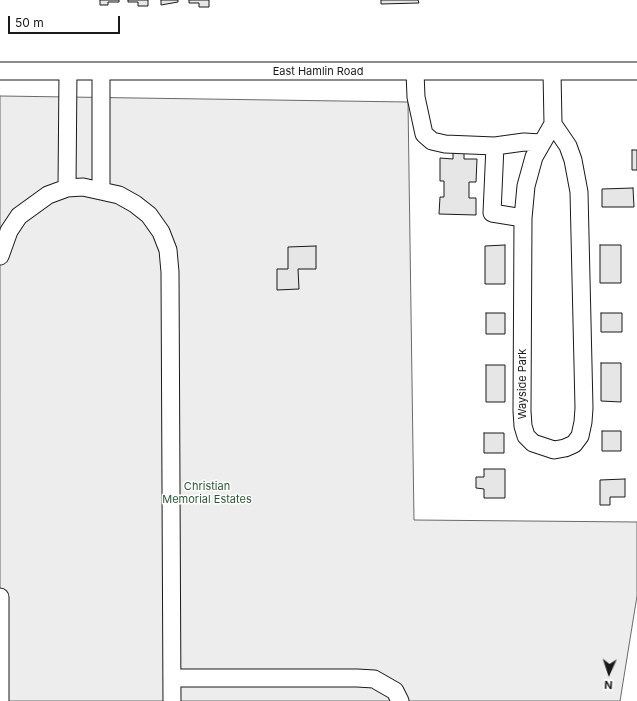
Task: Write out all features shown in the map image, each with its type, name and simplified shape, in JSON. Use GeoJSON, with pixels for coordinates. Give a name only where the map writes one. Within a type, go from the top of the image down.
{"type":"FeatureCollection","features":[{"type":"Feature","properties":{"kind":"street","name":"East Hamlin Road"},"geometry":{"type":"LineString","coordinates":[[0,71],[637,71]]}},
{"type":"Feature","properties":{"kind":"street"},"geometry":{"type":"LineString","coordinates":[[67,188],[68,71]]}},
{"type":"Feature","properties":{"kind":"street"},"geometry":{"type":"LineString","coordinates":[[101,71],[101,190]]}},
{"type":"Feature","properties":{"kind":"street"},"geometry":{"type":"LineString","coordinates":[[415,72],[417,104],[424,134],[432,141],[445,144],[494,146],[524,142],[541,143]]}},
{"type":"Feature","properties":{"kind":"street"},"geometry":{"type":"LineString","coordinates":[[552,72],[552,124]]}},
{"type":"Feature","properties":{"kind":"street","name":"Wayside Park"},"geometry":{"type":"LineString","coordinates":[[552,124],[571,153],[577,173],[579,192],[583,422],[580,436],[574,444],[565,448],[554,450],[533,443],[526,436],[523,426],[523,218],[530,171],[541,143],[552,124]]}},
{"type":"Feature","properties":{"kind":"street"},"geometry":{"type":"LineString","coordinates":[[494,146],[492,213],[523,218]]}},
{"type":"Feature","properties":{"kind":"street"},"geometry":{"type":"LineString","coordinates":[[0,256],[9,231],[19,216],[48,195],[67,188],[83,187],[101,190],[130,201],[149,215],[160,232],[168,250],[170,278],[172,701]]}},
{"type":"Feature","properties":{"kind":"street"},"geometry":{"type":"LineString","coordinates":[[0,597],[0,701]]}},
{"type":"Feature","properties":{"kind":"street"},"geometry":{"type":"LineString","coordinates":[[172,678],[369,679],[387,685],[395,691],[400,701]]}},
{"type":"Feature","properties":{"kind":"green space","name":"Christian Memorial Estates"},"geometry":{"type":"Polygon","coordinates":[[[0,96],[408,102],[414,520],[637,522],[637,596],[620,701],[0,701],[0,96]]]}},
{"type":"Feature","properties":{"kind":"building"},"geometry":{"type":"Polygon","coordinates":[[[100,0],[119,0],[119,2],[108,2],[108,5],[100,5],[100,0]]]}},
{"type":"Feature","properties":{"kind":"building"},"geometry":{"type":"Polygon","coordinates":[[[128,0],[148,0],[148,6],[138,6],[138,2],[128,2],[128,0]]]}},
{"type":"Feature","properties":{"kind":"building"},"geometry":{"type":"Polygon","coordinates":[[[161,0],[178,0],[178,2],[161,5],[161,0]]]}},
{"type":"Feature","properties":{"kind":"building"},"geometry":{"type":"Polygon","coordinates":[[[189,0],[209,0],[209,7],[199,7],[199,3],[189,3],[189,0]]]}},
{"type":"Feature","properties":{"kind":"building"},"geometry":{"type":"Polygon","coordinates":[[[381,0],[418,0],[419,3],[381,4],[381,0]]]}},
{"type":"Feature","properties":{"kind":"building"},"geometry":{"type":"Polygon","coordinates":[[[632,150],[637,150],[637,170],[632,170],[632,150]]]}},
{"type":"Feature","properties":{"kind":"building"},"geometry":{"type":"Polygon","coordinates":[[[453,153],[464,153],[464,159],[477,159],[476,182],[469,182],[469,198],[476,198],[476,215],[439,214],[440,197],[444,197],[444,181],[440,181],[440,158],[453,159],[453,153]]]}},
{"type":"Feature","properties":{"kind":"building"},"geometry":{"type":"Polygon","coordinates":[[[633,188],[634,207],[602,207],[602,189],[633,188]]]}},
{"type":"Feature","properties":{"kind":"building"},"geometry":{"type":"Polygon","coordinates":[[[505,245],[505,284],[485,284],[485,246],[505,245]]]}},
{"type":"Feature","properties":{"kind":"building"},"geometry":{"type":"Polygon","coordinates":[[[600,245],[621,245],[621,283],[600,283],[600,245]]]}},
{"type":"Feature","properties":{"kind":"building"},"geometry":{"type":"Polygon","coordinates":[[[316,246],[316,269],[298,269],[299,289],[277,290],[277,269],[288,269],[288,247],[316,246]]]}},
{"type":"Feature","properties":{"kind":"building"},"geometry":{"type":"Polygon","coordinates":[[[486,313],[505,313],[505,334],[486,334],[486,313]]]}},
{"type":"Feature","properties":{"kind":"building"},"geometry":{"type":"Polygon","coordinates":[[[601,313],[622,313],[622,332],[601,332],[601,313]]]}},
{"type":"Feature","properties":{"kind":"building"},"geometry":{"type":"Polygon","coordinates":[[[601,363],[621,363],[621,402],[601,401],[601,363]]]}},
{"type":"Feature","properties":{"kind":"building"},"geometry":{"type":"Polygon","coordinates":[[[486,365],[505,365],[505,402],[486,402],[486,365]]]}},
{"type":"Feature","properties":{"kind":"building"},"geometry":{"type":"Polygon","coordinates":[[[602,431],[621,431],[621,451],[602,451],[602,431]]]}},
{"type":"Feature","properties":{"kind":"building"},"geometry":{"type":"Polygon","coordinates":[[[484,433],[504,433],[504,453],[484,453],[484,433]]]}},
{"type":"Feature","properties":{"kind":"building"},"geometry":{"type":"Polygon","coordinates":[[[484,469],[505,469],[505,498],[484,498],[484,489],[476,488],[476,477],[484,477],[484,469]]]}},
{"type":"Feature","properties":{"kind":"building"},"geometry":{"type":"Polygon","coordinates":[[[625,479],[625,497],[610,497],[610,505],[600,505],[600,480],[625,479]]]}}]}
